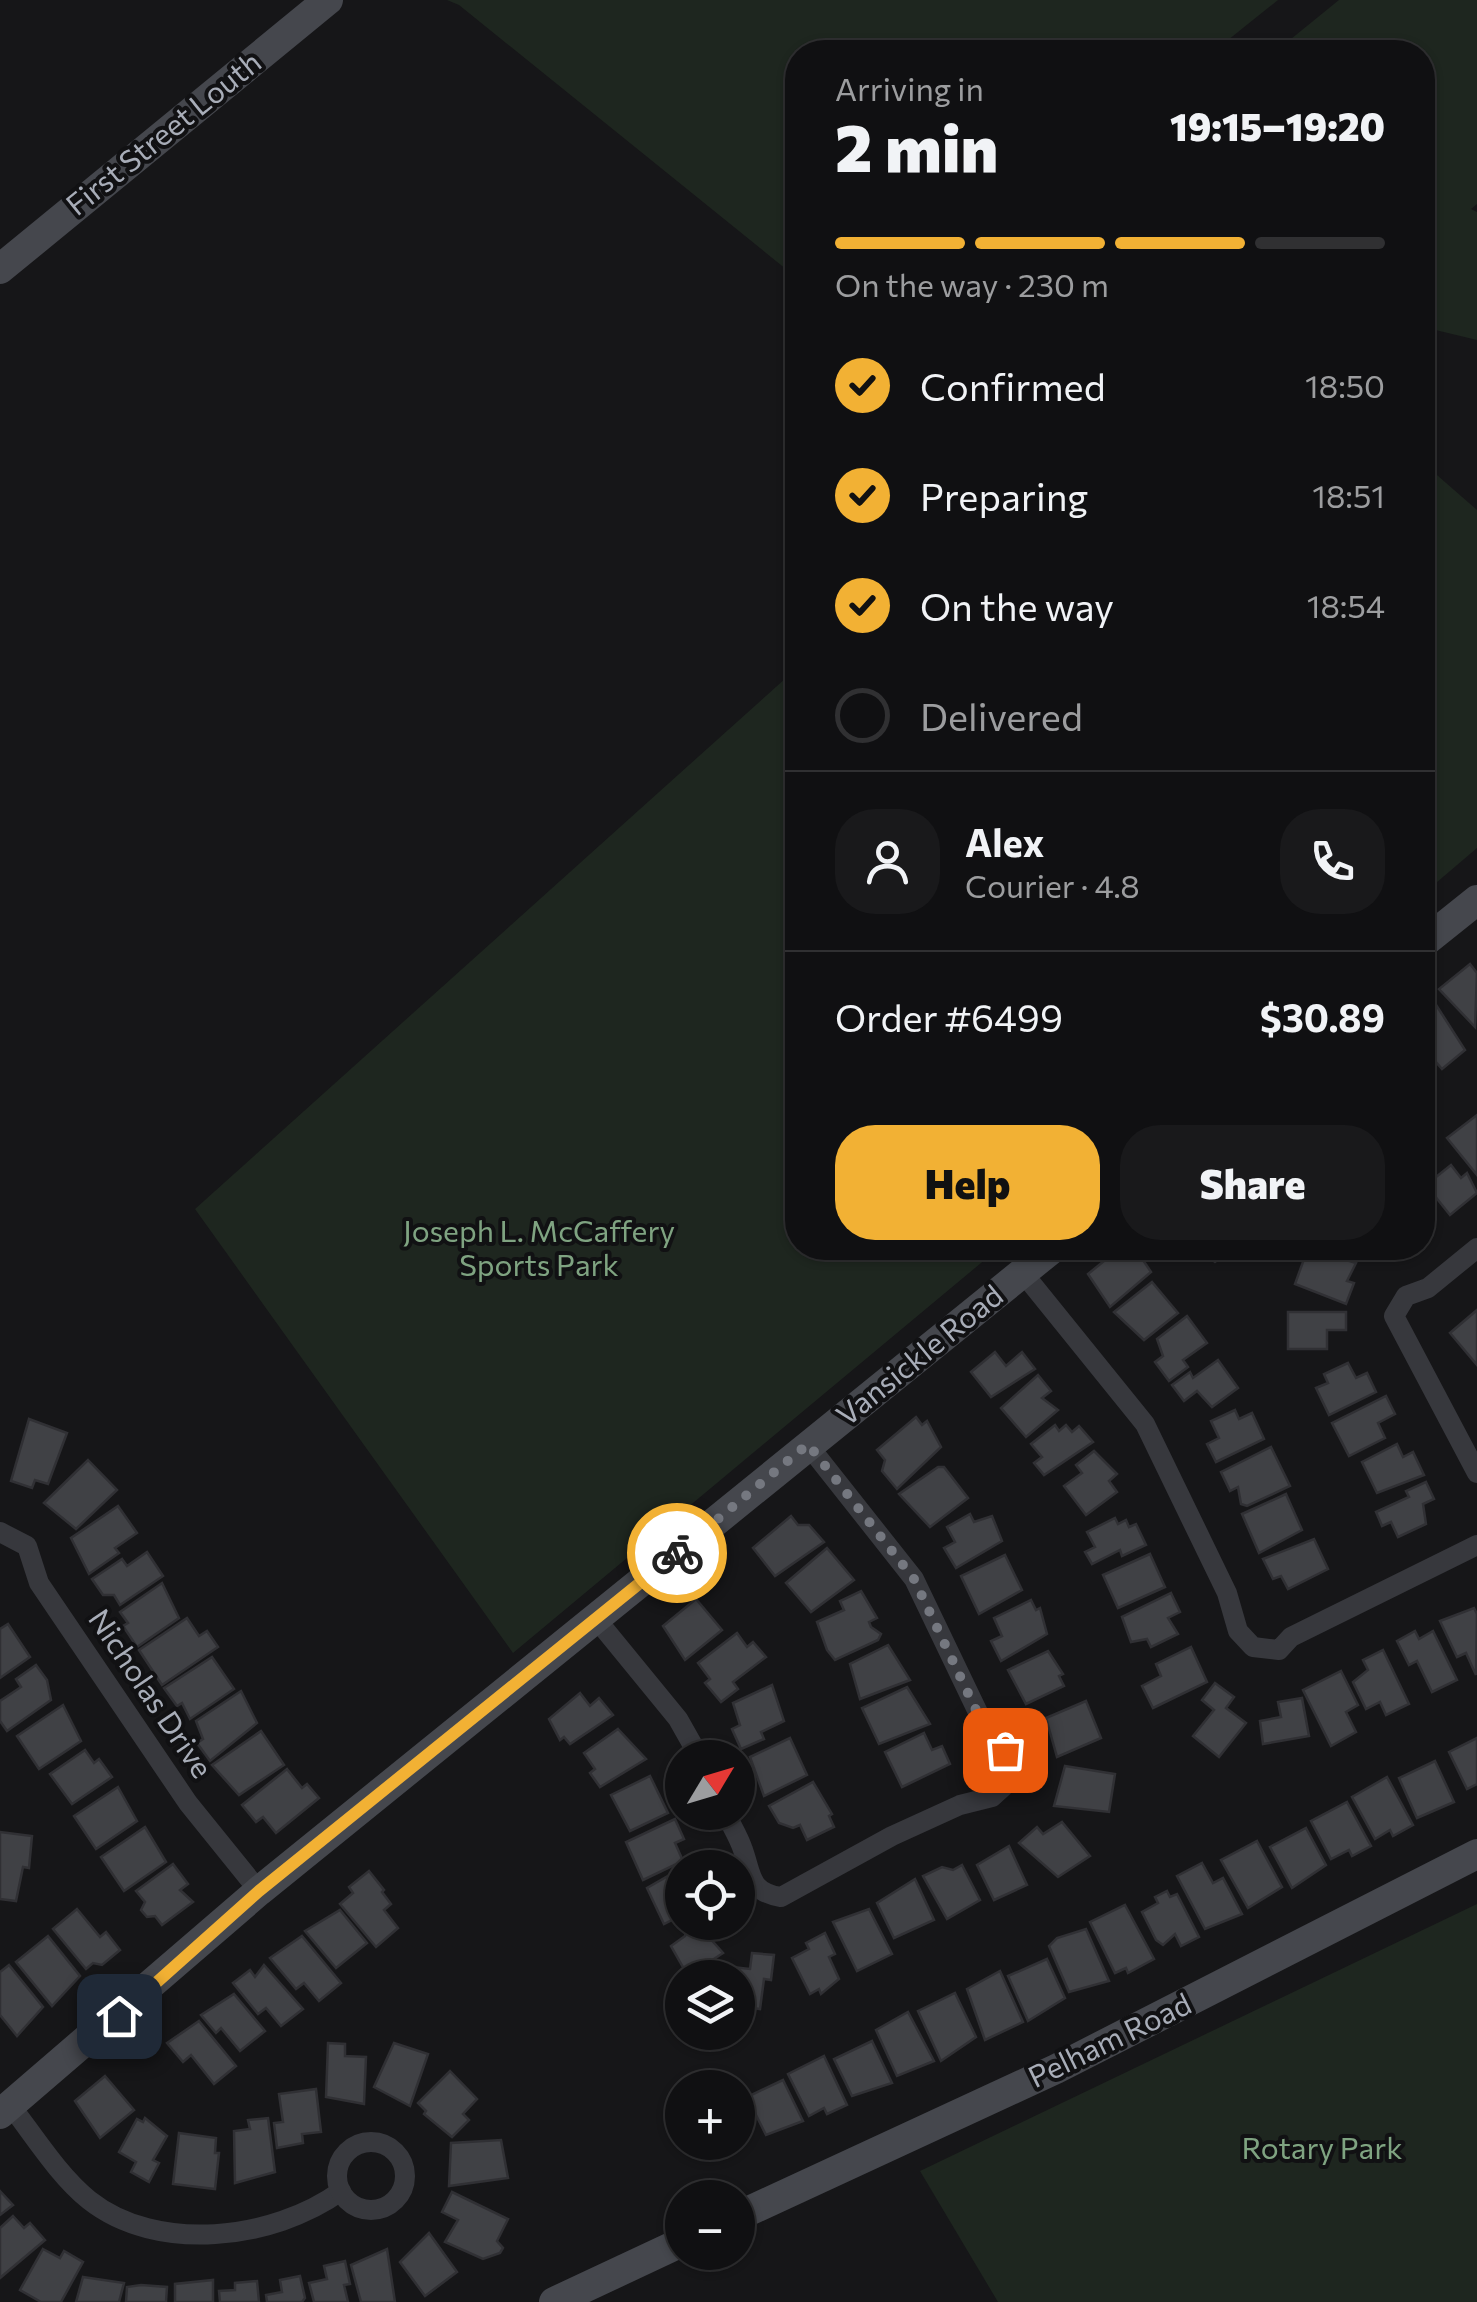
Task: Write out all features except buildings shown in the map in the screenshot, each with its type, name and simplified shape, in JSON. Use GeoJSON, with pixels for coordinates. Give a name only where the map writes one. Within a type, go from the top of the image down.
{"type":"FeatureCollection","features":[{"type":"Feature","properties":{"kind":"street","name":"First Street Louth"},"geometry":{"type":"LineString","coordinates":[[0,269],[328,0]]}},
{"type":"Feature","properties":{"kind":"street"},"geometry":{"type":"LineString","coordinates":[[1435,934],[1477,900]]}},
{"type":"Feature","properties":{"kind":"street"},"geometry":{"type":"LineString","coordinates":[[1477,1248],[1428,1288],[1406,1296],[1394,1316],[1477,1473]]}},
{"type":"Feature","properties":{"kind":"street","name":"Vansickle Road"},"geometry":{"type":"LineString","coordinates":[[6,2110],[259,1891],[1038,1260]]}},
{"type":"Feature","properties":{"kind":"street"},"geometry":{"type":"LineString","coordinates":[[1023,1272],[1145,1424],[1227,1593],[1238,1631],[1253,1647],[1279,1650],[1292,1637],[1477,1544]]}},
{"type":"Feature","properties":{"kind":"street"},"geometry":{"type":"LineString","coordinates":[[734,1830],[744,1850],[749,1878],[760,1890],[781,1897],[892,1836],[960,1805],[992,1797],[1004,1787],[1010,1771],[1008,1756],[984,1727],[914,1579],[808,1444]]}},
{"type":"Feature","properties":{"kind":"street","name":"Nicholas Drive"},"geometry":{"type":"LineString","coordinates":[[0,1532],[27,1546],[39,1583],[59,1613],[188,1803],[259,1891]]}},
{"type":"Feature","properties":{"kind":"street"},"geometry":{"type":"LineString","coordinates":[[597,1620],[678,1719],[690,1740]]}},
{"type":"Feature","properties":{"kind":"street","name":"Pelham Road"},"geometry":{"type":"LineString","coordinates":[[755,2208],[1056,2069],[1477,1854]]}},
{"type":"Feature","properties":{"kind":"street"},"geometry":{"type":"LineString","coordinates":[[6,2110],[80,2192],[114,2216],[144,2228],[212,2232],[251,2228],[307,2212],[341,2191]]}},
{"type":"Feature","properties":{"kind":"street"},"geometry":{"type":"LineString","coordinates":[[554,2302],[665,2250]]}},
{"type":"Feature","properties":{"kind":"green space"},"geometry":{"type":"Polygon","coordinates":[[[447,0],[1278,0],[1228,40],[785,40],[785,268],[459,5],[447,0]]]}},
{"type":"Feature","properties":{"kind":"green space"},"geometry":{"type":"Polygon","coordinates":[[[1339,0],[1477,0],[1477,204],[1471,209],[1477,212],[1477,340],[1435,330],[1435,40],[1290,40],[1339,0]]]}},
{"type":"Feature","properties":{"kind":"green space"},"geometry":{"type":"Polygon","coordinates":[[[1435,473],[1477,510],[1477,848],[1435,884],[1435,473]]]}},
{"type":"Feature","properties":{"kind":"green space","name":"Joseph L. McCaffery Sports Park"},"geometry":{"type":"Polygon","coordinates":[[[785,679],[785,1260],[985,1260],[513,1653],[195,1209],[785,679]]]}},
{"type":"Feature","properties":{"kind":"green space","name":"Rotary Park"},"geometry":{"type":"Polygon","coordinates":[[[1477,1904],[1477,2302],[998,2302],[920,2171],[1477,1904]]]}},
{"type":"Feature","properties":{"kind":"way so far"},"geometry":{"type":"LineString","coordinates":[[677,1553],[808,1444],[914,1579],[984,1727],[1005,1750]]}},
{"type":"Feature","properties":{"kind":"route"},"geometry":{"type":"LineString","coordinates":[[119,2016],[259,1891],[677,1553]]}}]}
